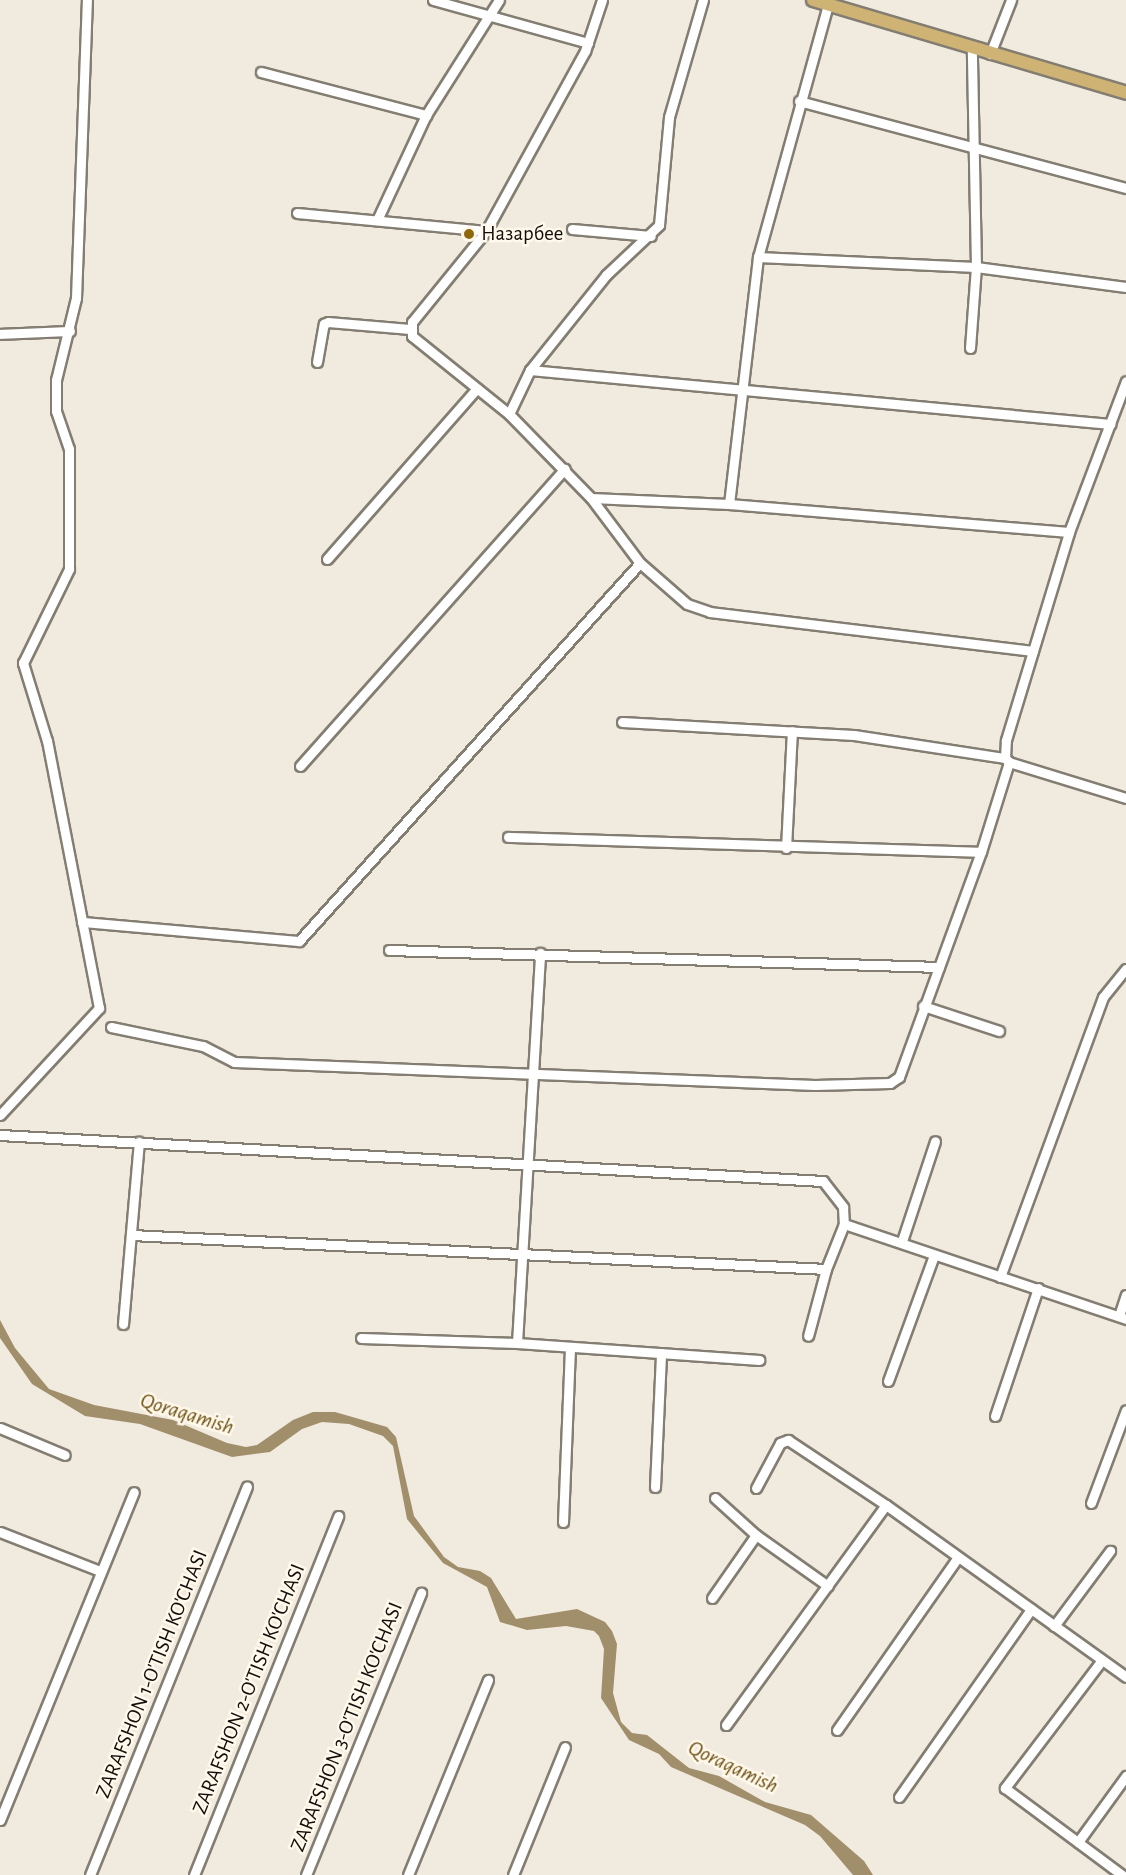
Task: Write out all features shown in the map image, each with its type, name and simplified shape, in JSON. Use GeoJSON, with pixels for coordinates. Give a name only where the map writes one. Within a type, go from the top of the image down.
{"type":"FeatureCollection","features":[{"type":"Feature","properties":{"kind":"main road"},"geometry":{"type":"LineString","coordinates":[[813,0],[1126,93]]}},
{"type":"Feature","properties":{"kind":"street"},"geometry":{"type":"LineString","coordinates":[[0,1115],[99,1008],[47,741],[23,663],[69,569],[69,449],[56,411],[56,380],[70,331],[76,298],[87,0]]}},
{"type":"Feature","properties":{"kind":"street"},"geometry":{"type":"LineString","coordinates":[[433,0],[588,43]]}},
{"type":"Feature","properties":{"kind":"street"},"geometry":{"type":"LineString","coordinates":[[377,220],[426,116],[499,0]]}},
{"type":"Feature","properties":{"kind":"street"},"geometry":{"type":"LineString","coordinates":[[410,329],[486,231],[588,43],[602,0]]}},
{"type":"Feature","properties":{"kind":"street"},"geometry":{"type":"LineString","coordinates":[[509,414],[530,370],[606,275],[651,236],[659,225],[669,117],[703,0]]}},
{"type":"Feature","properties":{"kind":"street"},"geometry":{"type":"LineString","coordinates":[[990,54],[1011,0]]}},
{"type":"Feature","properties":{"kind":"street"},"geometry":{"type":"LineString","coordinates":[[729,504],[758,257],[799,101],[828,4]]}},
{"type":"Feature","properties":{"kind":"street"},"geometry":{"type":"LineString","coordinates":[[970,348],[976,267],[972,49]]}},
{"type":"Feature","properties":{"kind":"street"},"geometry":{"type":"LineString","coordinates":[[261,72],[426,116]]}},
{"type":"Feature","properties":{"kind":"street"},"geometry":{"type":"LineString","coordinates":[[799,101],[1126,188]]}},
{"type":"Feature","properties":{"kind":"street"},"geometry":{"type":"LineString","coordinates":[[297,213],[486,231]]}},
{"type":"Feature","properties":{"kind":"street"},"geometry":{"type":"LineString","coordinates":[[572,229],[651,236]]}},
{"type":"Feature","properties":{"kind":"street"},"geometry":{"type":"LineString","coordinates":[[758,257],[976,267],[1126,287]]}},
{"type":"Feature","properties":{"kind":"street"},"geometry":{"type":"LineString","coordinates":[[317,362],[324,324],[328,322],[410,329]]}},
{"type":"Feature","properties":{"kind":"street"},"geometry":{"type":"LineString","coordinates":[[410,329],[412,336],[509,414],[565,469],[591,498],[640,563],[687,604],[710,612],[1033,651]]}},
{"type":"Feature","properties":{"kind":"street"},"geometry":{"type":"LineString","coordinates":[[0,334],[70,331]]}},
{"type":"Feature","properties":{"kind":"street"},"geometry":{"type":"LineString","coordinates":[[530,370],[1110,424]]}},
{"type":"Feature","properties":{"kind":"street"},"geometry":{"type":"LineString","coordinates":[[111,1027],[203,1046],[234,1062],[882,1086],[899,1077],[981,852],[1007,760],[1006,740],[1069,532],[1126,381]]}},
{"type":"Feature","properties":{"kind":"street"},"geometry":{"type":"LineString","coordinates":[[327,559],[477,388]]}},
{"type":"Feature","properties":{"kind":"street"},"geometry":{"type":"LineString","coordinates":[[300,766],[565,469]]}},
{"type":"Feature","properties":{"kind":"street"},"geometry":{"type":"LineString","coordinates":[[591,498],[729,504],[1069,532]]}},
{"type":"Feature","properties":{"kind":"street"},"geometry":{"type":"LineString","coordinates":[[82,922],[299,941],[640,563]]}},
{"type":"Feature","properties":{"kind":"street"},"geometry":{"type":"LineString","coordinates":[[622,722],[854,735],[1007,760],[1126,798]]}},
{"type":"Feature","properties":{"kind":"street"},"geometry":{"type":"LineString","coordinates":[[786,848],[792,731]]}},
{"type":"Feature","properties":{"kind":"street"},"geometry":{"type":"LineString","coordinates":[[508,837],[786,848],[981,852]]}},
{"type":"Feature","properties":{"kind":"street"},"geometry":{"type":"LineString","coordinates":[[389,950],[939,967]]}},
{"type":"Feature","properties":{"kind":"street"},"geometry":{"type":"LineString","coordinates":[[517,1343],[521,1253],[535,1072],[540,953]]}},
{"type":"Feature","properties":{"kind":"street"},"geometry":{"type":"LineString","coordinates":[[1000,1277],[1103,997],[1126,969]]}},
{"type":"Feature","properties":{"kind":"street"},"geometry":{"type":"LineString","coordinates":[[923,1006],[999,1031]]}},
{"type":"Feature","properties":{"kind":"street"},"geometry":{"type":"LineString","coordinates":[[0,1135],[823,1181],[843,1207],[844,1224],[826,1269],[808,1336]]}},
{"type":"Feature","properties":{"kind":"street"},"geometry":{"type":"LineString","coordinates":[[902,1241],[935,1141]]}},
{"type":"Feature","properties":{"kind":"street"},"geometry":{"type":"LineString","coordinates":[[123,1324],[139,1142]]}},
{"type":"Feature","properties":{"kind":"street"},"geometry":{"type":"LineString","coordinates":[[844,1224],[902,1241],[934,1256],[1123,1317],[1126,1295]]}},
{"type":"Feature","properties":{"kind":"street"},"geometry":{"type":"LineString","coordinates":[[131,1235],[826,1269]]}},
{"type":"Feature","properties":{"kind":"street"},"geometry":{"type":"LineString","coordinates":[[888,1381],[934,1256]]}},
{"type":"Feature","properties":{"kind":"street"},"geometry":{"type":"LineString","coordinates":[[995,1416],[1038,1288]]}},
{"type":"Feature","properties":{"kind":"street"},"geometry":{"type":"LineString","coordinates":[[361,1338],[517,1343],[759,1360]]}},
{"type":"Feature","properties":{"kind":"street"},"geometry":{"type":"LineString","coordinates":[[563,1522],[570,1347]]}},
{"type":"Feature","properties":{"kind":"street"},"geometry":{"type":"LineString","coordinates":[[655,1487],[661,1353]]}},
{"type":"Feature","properties":{"kind":"street"},"geometry":{"type":"LineString","coordinates":[[1091,1503],[1126,1410]]}},
{"type":"Feature","properties":{"kind":"street"},"geometry":{"type":"LineString","coordinates":[[0,1428],[65,1455]]}},
{"type":"Feature","properties":{"kind":"street"},"geometry":{"type":"LineString","coordinates":[[756,1488],[780,1443],[788,1440],[886,1505],[1126,1677]]}},
{"type":"Feature","properties":{"kind":"street","name":"ZARAFSHON 1-O'TISH KO'CHASI"},"geometry":{"type":"LineString","coordinates":[[90,1875],[247,1486]]}},
{"type":"Feature","properties":{"kind":"street"},"geometry":{"type":"LineString","coordinates":[[0,1820],[134,1492]]}},
{"type":"Feature","properties":{"kind":"street"},"geometry":{"type":"LineString","coordinates":[[715,1498],[756,1535],[828,1586]]}},
{"type":"Feature","properties":{"kind":"street"},"geometry":{"type":"LineString","coordinates":[[726,1725],[886,1505]]}},
{"type":"Feature","properties":{"kind":"street","name":"ZARAFSHON 2-O'TISH KO'CHASI"},"geometry":{"type":"LineString","coordinates":[[194,1875],[338,1516]]}},
{"type":"Feature","properties":{"kind":"street"},"geometry":{"type":"LineString","coordinates":[[0,1532],[100,1571]]}},
{"type":"Feature","properties":{"kind":"street"},"geometry":{"type":"LineString","coordinates":[[712,1598],[756,1535]]}},
{"type":"Feature","properties":{"kind":"street"},"geometry":{"type":"LineString","coordinates":[[1054,1626],[1110,1551]]}},
{"type":"Feature","properties":{"kind":"street"},"geometry":{"type":"LineString","coordinates":[[837,1730],[958,1557]]}},
{"type":"Feature","properties":{"kind":"street","name":"ZARAFSHON 3-O'TISH KO'CHASI"},"geometry":{"type":"LineString","coordinates":[[306,1875],[421,1593]]}},
{"type":"Feature","properties":{"kind":"street"},"geometry":{"type":"LineString","coordinates":[[899,1797],[1030,1609]]}},
{"type":"Feature","properties":{"kind":"street"},"geometry":{"type":"LineString","coordinates":[[1102,1660],[1005,1788],[1122,1875]]}},
{"type":"Feature","properties":{"kind":"street"},"geometry":{"type":"LineString","coordinates":[[408,1875],[488,1680]]}},
{"type":"Feature","properties":{"kind":"street"},"geometry":{"type":"LineString","coordinates":[[513,1875],[565,1747]]}},
{"type":"Feature","properties":{"kind":"street"},"geometry":{"type":"LineString","coordinates":[[1078,1842],[1126,1776]]}},
{"type":"Feature","properties":{"kind":"shaded area"},"geometry":{"type":"Polygon","coordinates":[[[0,1320],[15,1348],[49,1389],[94,1405],[173,1420],[227,1443],[246,1447],[257,1445],[293,1420],[313,1412],[335,1412],[387,1427],[396,1437],[414,1516],[444,1557],[458,1567],[480,1571],[491,1578],[516,1619],[577,1609],[605,1622],[612,1631],[617,1644],[613,1693],[621,1722],[632,1733],[647,1735],[689,1768],[719,1776],[765,1802],[811,1815],[864,1861],[873,1875],[853,1875],[820,1836],[805,1825],[671,1767],[659,1754],[629,1740],[601,1698],[604,1649],[599,1636],[594,1631],[566,1626],[527,1630],[500,1622],[487,1587],[443,1563],[407,1519],[393,1446],[383,1436],[349,1424],[322,1422],[302,1429],[270,1452],[232,1457],[140,1424],[85,1416],[32,1384],[0,1338],[0,1320]]]}},
{"type":"Feature","properties":{"kind":"place","name":"Назарбее"},"geometry":{"type":"Point","coordinates":[469,234]}},
{"type":"Feature","properties":{"kind":"water label","name":"Qoraqamish"},"geometry":{"type":"Point","coordinates":[187,1414]}},
{"type":"Feature","properties":{"kind":"water label","name":"Qoraqamish"},"geometry":{"type":"Point","coordinates":[733,1767]}}]}
